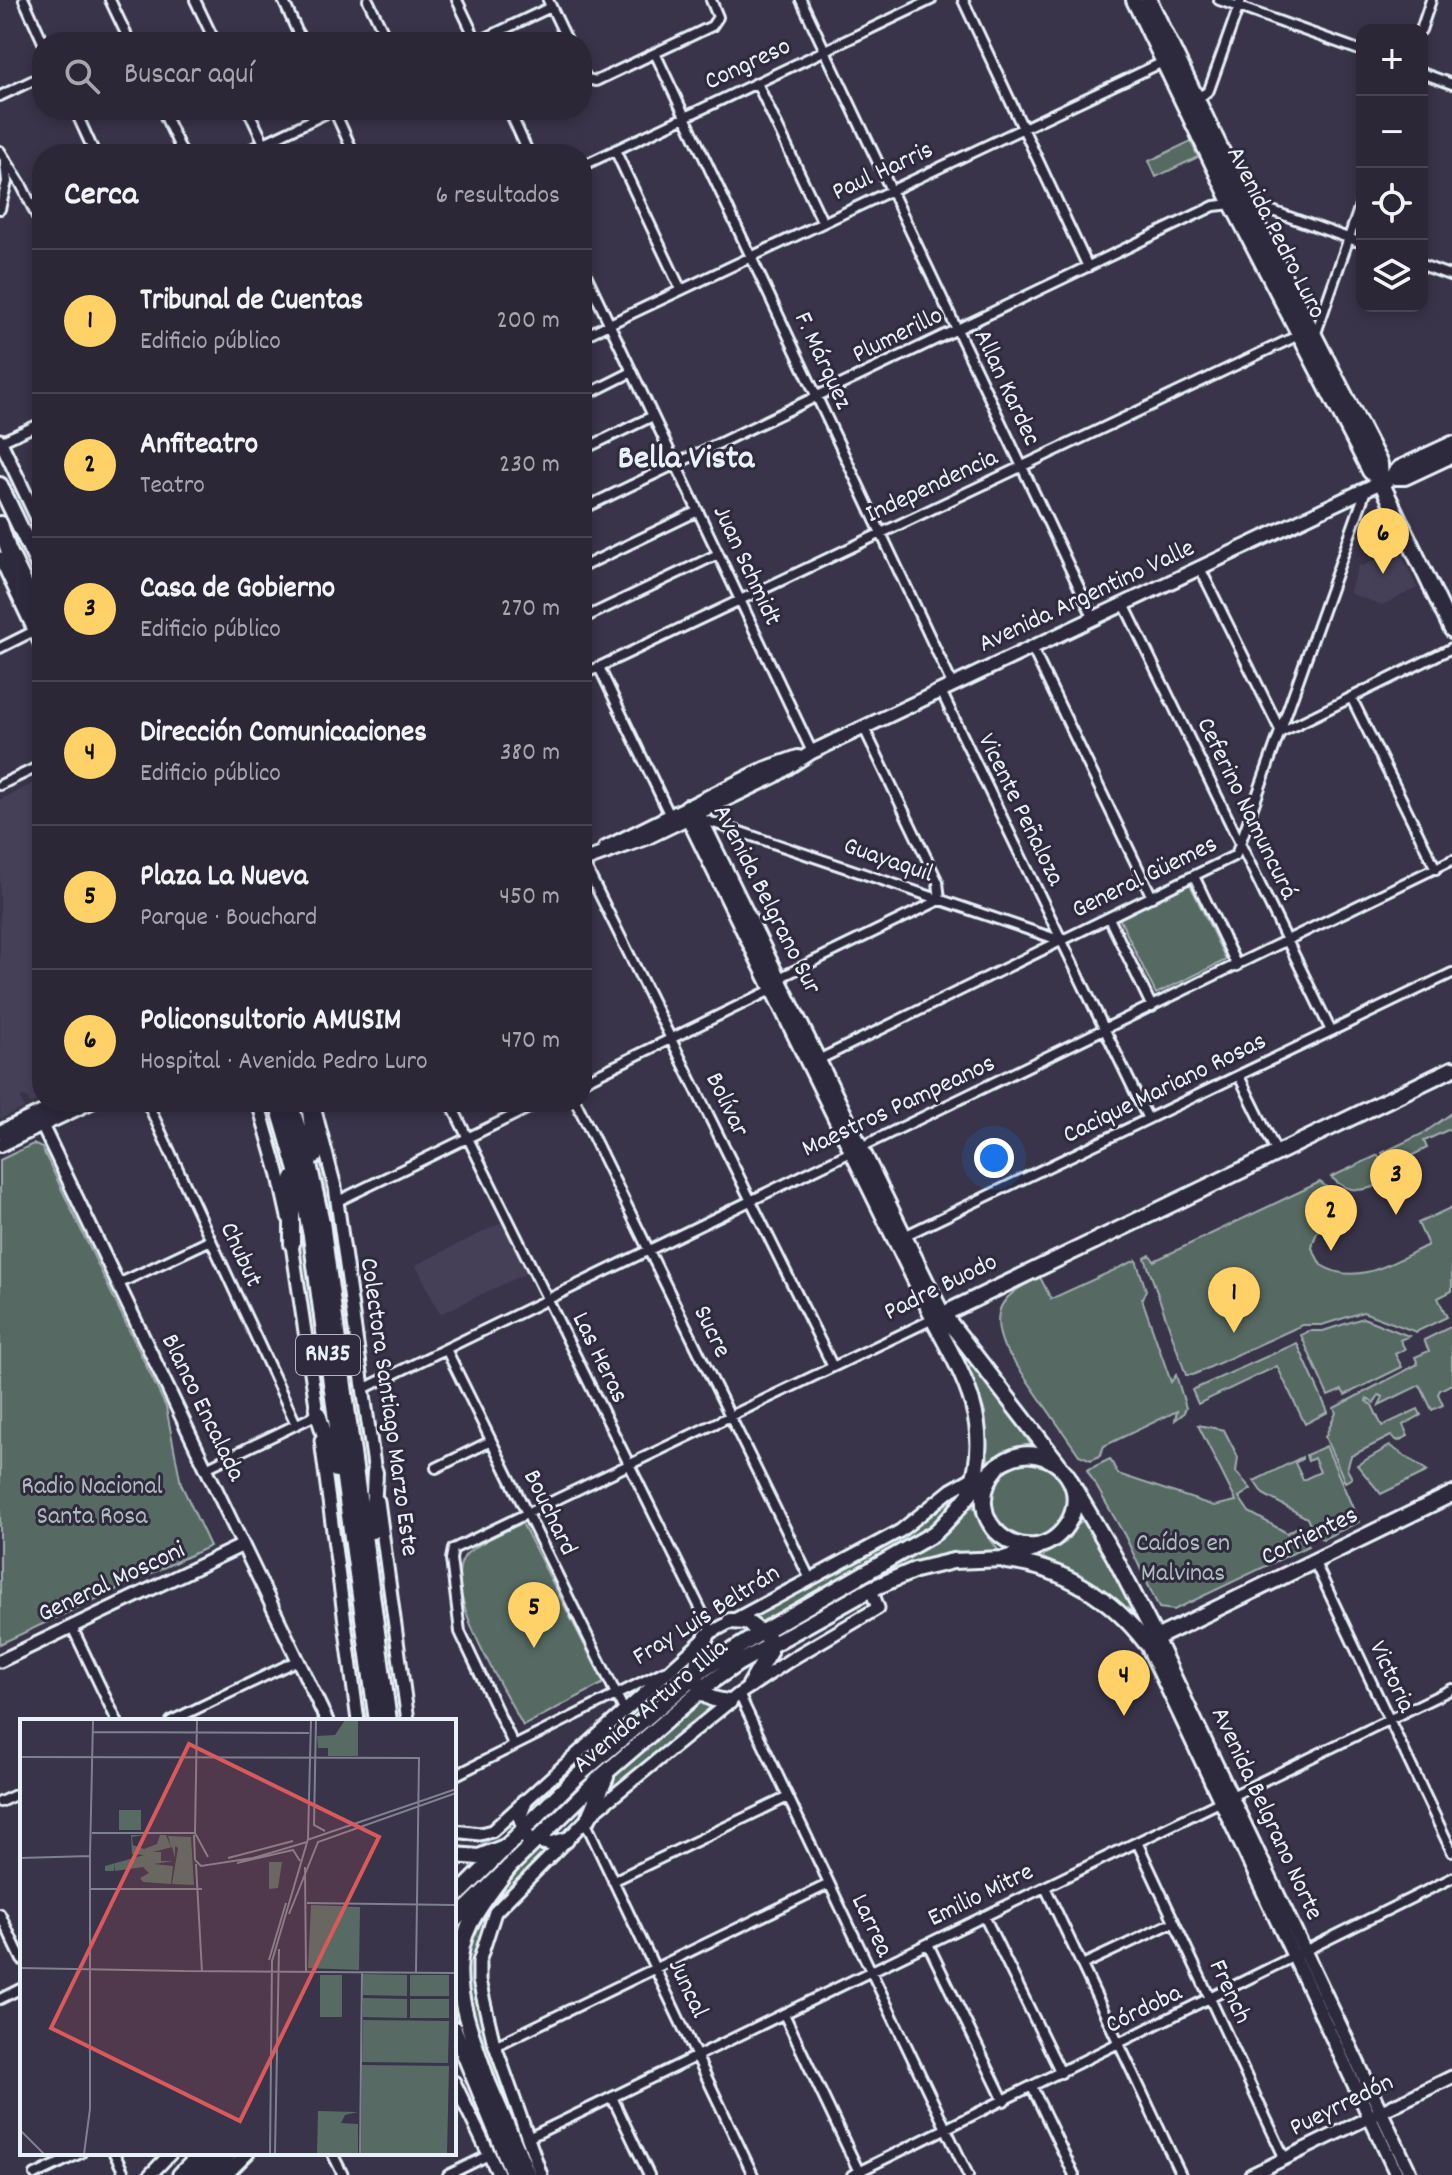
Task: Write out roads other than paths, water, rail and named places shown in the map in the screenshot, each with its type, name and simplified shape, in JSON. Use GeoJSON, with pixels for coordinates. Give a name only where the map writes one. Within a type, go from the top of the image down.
{"type":"FeatureCollection","features":[{"type":"Feature","properties":{"kind":"main road","name":"Avenida Pedro Luro"},"geometry":{"type":"LineString","coordinates":[[1134,0],[1232,204],[1380,464],[1452,630]]}},
{"type":"Feature","properties":{"kind":"main road","name":"Avenida Pedro Luro"},"geometry":{"type":"LineString","coordinates":[[1149,0],[1307,336]]}},
{"type":"Feature","properties":{"kind":"main road"},"geometry":{"type":"LineString","coordinates":[[1386,480],[1400,468],[1452,444]]}},
{"type":"Feature","properties":{"kind":"main road"},"geometry":{"type":"LineString","coordinates":[[1386,480],[1403,477],[1452,455]]}},
{"type":"Feature","properties":{"kind":"main road","name":"Avenida Argentino Valle"},"geometry":{"type":"LineString","coordinates":[[592,858],[630,845],[672,819],[693,814],[775,776],[812,752],[1386,480]]}},
{"type":"Feature","properties":{"kind":"main road"},"geometry":{"type":"LineString","coordinates":[[0,485],[32,552]]}},
{"type":"Feature","properties":{"kind":"main road"},"geometry":{"type":"LineString","coordinates":[[0,511],[32,578]]}},
{"type":"Feature","properties":{"kind":"main road"},"geometry":{"type":"LineString","coordinates":[[0,524],[32,611]]}},
{"type":"Feature","properties":{"kind":"main road","name":"Avenida Belgrano Sur"},"geometry":{"type":"LineString","coordinates":[[693,814],[779,978],[813,1062],[938,1316],[973,1397],[979,1427],[978,1479],[983,1502]]}},
{"type":"Feature","properties":{"kind":"main road","name":"Avenida Belgrano Sur"},"geometry":{"type":"LineString","coordinates":[[693,814],[771,990],[813,1062]]}},
{"type":"Feature","properties":{"kind":"main road","name":"Padre Buodo"},"geometry":{"type":"LineString","coordinates":[[938,1316],[1452,1069]]}},
{"type":"Feature","properties":{"kind":"main road"},"geometry":{"type":"LineString","coordinates":[[0,1145],[50,1112]]}},
{"type":"Feature","properties":{"kind":"main road"},"geometry":{"type":"LineString","coordinates":[[0,1132],[62,1112]]}},
{"type":"Feature","properties":{"kind":"main road"},"geometry":{"type":"LineString","coordinates":[[276,1112],[293,1181],[292,1244]]}},
{"type":"Feature","properties":{"kind":"main road","name":"RN35"},"geometry":{"type":"LineString","coordinates":[[277,1112],[300,1181],[311,1236],[377,1719]]}},
{"type":"Feature","properties":{"kind":"main road","name":"RN35"},"geometry":{"type":"LineString","coordinates":[[293,1112],[316,1193],[389,1719]]}},
{"type":"Feature","properties":{"kind":"main road"},"geometry":{"type":"LineString","coordinates":[[311,1112],[313,1147],[333,1244],[332,1298]]}},
{"type":"Feature","properties":{"kind":"main road","name":"Avenida Belgrano Sur"},"geometry":{"type":"LineString","coordinates":[[938,1316],[979,1357],[1067,1476]]}},
{"type":"Feature","properties":{"kind":"main road"},"geometry":{"type":"LineString","coordinates":[[318,1414],[335,1468],[350,1564],[362,1612]]}},
{"type":"Feature","properties":{"kind":"main road","name":"Avenida Arturo Illia"},"geometry":{"type":"LineString","coordinates":[[456,1897],[574,1779],[696,1675],[766,1638],[924,1567],[962,1560],[997,1560],[1022,1554],[1048,1542],[1066,1528],[1072,1515],[1074,1493],[1067,1476],[1055,1463],[1033,1455],[1018,1456],[978,1479],[953,1517],[933,1534],[766,1638],[701,1691],[612,1768],[456,1919]]}},
{"type":"Feature","properties":{"kind":"main road"},"geometry":{"type":"LineString","coordinates":[[998,1467],[988,1480],[983,1502],[989,1524],[999,1536],[1020,1545],[1034,1546],[1048,1542]]}},
{"type":"Feature","properties":{"kind":"main road"},"geometry":{"type":"LineString","coordinates":[[375,1472],[371,1521],[384,1617],[381,1659]]}},
{"type":"Feature","properties":{"kind":"main road","name":"Avenida Belgrano Norte"},"geometry":{"type":"LineString","coordinates":[[1067,1476],[1119,1565],[1151,1641],[1375,2114],[1411,2175]]}},
{"type":"Feature","properties":{"kind":"main road","name":"Corrientes"},"geometry":{"type":"LineString","coordinates":[[1151,1641],[1452,1494]]}},
{"type":"Feature","properties":{"kind":"main road","name":"Avenida Belgrano Norte"},"geometry":{"type":"LineString","coordinates":[[999,1536],[1042,1568]]}},
{"type":"Feature","properties":{"kind":"main road","name":"Avenida Belgrano Norte"},"geometry":{"type":"LineString","coordinates":[[997,1560],[1042,1568],[1066,1577],[1092,1592],[1151,1641]]}},
{"type":"Feature","properties":{"kind":"main road"},"geometry":{"type":"LineString","coordinates":[[710,1634],[701,1651],[696,1675],[701,1691],[710,1698],[739,1694],[767,1656],[766,1638],[744,1622],[730,1621]]}},
{"type":"Feature","properties":{"kind":"main road"},"geometry":{"type":"LineString","coordinates":[[587,1819],[612,1768]]}},
{"type":"Feature","properties":{"kind":"main road"},"geometry":{"type":"LineString","coordinates":[[524,1802],[520,1812],[527,1838],[555,1844],[566,1840]]}},
{"type":"Feature","properties":{"kind":"main road"},"geometry":{"type":"LineString","coordinates":[[456,1855],[484,1856],[507,1846]]}},
{"type":"Feature","properties":{"kind":"main road"},"geometry":{"type":"LineString","coordinates":[[505,2175],[463,2005],[458,1966],[472,1921],[509,1867]]}},
{"type":"Feature","properties":{"kind":"main road"},"geometry":{"type":"LineString","coordinates":[[456,2005],[514,2175]]}},
{"type":"Feature","properties":{"kind":"main road"},"geometry":{"type":"LineString","coordinates":[[456,2034],[468,2064]]}},
{"type":"Feature","properties":{"kind":"main road"},"geometry":{"type":"LineString","coordinates":[[456,2042],[528,2175]]}},
{"type":"Feature","properties":{"kind":"main road","name":"Avenida Belgrano Norte"},"geometry":{"type":"LineString","coordinates":[[1375,2114],[1397,2175]]}},
{"type":"Feature","properties":{"kind":"main road"},"geometry":{"type":"LineString","coordinates":[[180,2175],[200,2155]]}},
{"type":"Feature","properties":{"kind":"main road"},"geometry":{"type":"LineString","coordinates":[[196,2175],[217,2155]]}},
{"type":"Feature","properties":{"kind":"main road"},"geometry":{"type":"LineString","coordinates":[[212,2175],[228,2155]]}},
{"type":"Feature","properties":{"kind":"street"},"geometry":{"type":"LineString","coordinates":[[24,0],[38,32]]}},
{"type":"Feature","properties":{"kind":"street"},"geometry":{"type":"LineString","coordinates":[[110,0],[125,32]]}},
{"type":"Feature","properties":{"kind":"street"},"geometry":{"type":"LineString","coordinates":[[195,0],[210,32]]}},
{"type":"Feature","properties":{"kind":"street"},"geometry":{"type":"LineString","coordinates":[[283,0],[297,32]]}},
{"type":"Feature","properties":{"kind":"street"},"geometry":{"type":"LineString","coordinates":[[368,0],[383,32]]}},
{"type":"Feature","properties":{"kind":"street"},"geometry":{"type":"LineString","coordinates":[[457,0],[472,32]]}},
{"type":"Feature","properties":{"kind":"street"},"geometry":{"type":"LineString","coordinates":[[592,81],[712,26],[717,14],[711,0]]}},
{"type":"Feature","properties":{"kind":"street","name":"Allan Kardec"},"geometry":{"type":"LineString","coordinates":[[801,0],[1094,619]]}},
{"type":"Feature","properties":{"kind":"street","name":"Congreso"},"geometry":{"type":"LineString","coordinates":[[592,161],[931,0]]}},
{"type":"Feature","properties":{"kind":"street"},"geometry":{"type":"LineString","coordinates":[[963,0],[1088,267]]}},
{"type":"Feature","properties":{"kind":"street"},"geometry":{"type":"LineString","coordinates":[[1219,0],[1239,3],[1356,49]]}},
{"type":"Feature","properties":{"kind":"street"},"geometry":{"type":"LineString","coordinates":[[1423,24],[1431,0]]}},
{"type":"Feature","properties":{"kind":"street"},"geometry":{"type":"LineString","coordinates":[[496,32],[550,3],[563,32]]}},
{"type":"Feature","properties":{"kind":"street"},"geometry":{"type":"LineString","coordinates":[[1163,62],[1193,92],[1201,96],[1209,90],[1239,3]]}},
{"type":"Feature","properties":{"kind":"street","name":"F. Márquez"},"geometry":{"type":"LineString","coordinates":[[655,53],[881,534],[947,688]]}},
{"type":"Feature","properties":{"kind":"street","name":"Paul Harris"},"geometry":{"type":"LineString","coordinates":[[592,332],[1163,62]]}},
{"type":"Feature","properties":{"kind":"street"},"geometry":{"type":"LineString","coordinates":[[1428,75],[1452,84]]}},
{"type":"Feature","properties":{"kind":"street"},"geometry":{"type":"LineString","coordinates":[[0,96],[32,81]]}},
{"type":"Feature","properties":{"kind":"street"},"geometry":{"type":"LineString","coordinates":[[757,83],[823,223]]}},
{"type":"Feature","properties":{"kind":"street"},"geometry":{"type":"LineString","coordinates":[[80,120],[90,144]]}},
{"type":"Feature","properties":{"kind":"street"},"geometry":{"type":"LineString","coordinates":[[167,120],[178,144]]}},
{"type":"Feature","properties":{"kind":"street"},"geometry":{"type":"LineString","coordinates":[[253,120],[264,143],[313,120]]}},
{"type":"Feature","properties":{"kind":"street"},"geometry":{"type":"LineString","coordinates":[[339,120],[349,144]]}},
{"type":"Feature","properties":{"kind":"street"},"geometry":{"type":"LineString","coordinates":[[514,120],[524,144]]}},
{"type":"Feature","properties":{"kind":"street"},"geometry":{"type":"LineString","coordinates":[[615,150],[681,290]]}},
{"type":"Feature","properties":{"kind":"street"},"geometry":{"type":"LineString","coordinates":[[0,151],[32,207]]}},
{"type":"Feature","properties":{"kind":"street"},"geometry":{"type":"LineString","coordinates":[[0,209],[7,182],[5,162]]}},
{"type":"Feature","properties":{"kind":"street"},"geometry":{"type":"LineString","coordinates":[[1232,204],[1267,209],[1356,241]]}},
{"type":"Feature","properties":{"kind":"street","name":"Plumerillo"},"geometry":{"type":"LineString","coordinates":[[592,504],[1214,206],[1232,204]]}},
{"type":"Feature","properties":{"kind":"street"},"geometry":{"type":"LineString","coordinates":[[1307,336],[1356,218]]}},
{"type":"Feature","properties":{"kind":"street"},"geometry":{"type":"LineString","coordinates":[[1428,267],[1452,276]]}},
{"type":"Feature","properties":{"kind":"street","name":"Juan Schmidt"},"geometry":{"type":"LineString","coordinates":[[592,287],[812,752]]}},
{"type":"Feature","properties":{"kind":"street","name":"Independencia"},"geometry":{"type":"LineString","coordinates":[[592,670],[1307,336]]}},
{"type":"Feature","properties":{"kind":"street"},"geometry":{"type":"LineString","coordinates":[[592,392],[632,372]]}},
{"type":"Feature","properties":{"kind":"street"},"geometry":{"type":"LineString","coordinates":[[592,445],[653,416]]}},
{"type":"Feature","properties":{"kind":"street"},"geometry":{"type":"LineString","coordinates":[[32,427],[0,441],[32,510]]}},
{"type":"Feature","properties":{"kind":"street","name":"General Güemes"},"geometry":{"type":"LineString","coordinates":[[813,1062],[1232,858],[1241,846],[1367,489]]}},
{"type":"Feature","properties":{"kind":"street"},"geometry":{"type":"LineString","coordinates":[[592,562],[698,511]]}},
{"type":"Feature","properties":{"kind":"street"},"geometry":{"type":"LineString","coordinates":[[592,614],[718,554]]}},
{"type":"Feature","properties":{"kind":"street"},"geometry":{"type":"LineString","coordinates":[[0,558],[32,615]]}},
{"type":"Feature","properties":{"kind":"street"},"geometry":{"type":"LineString","coordinates":[[1200,568],[1281,732],[1452,648]]}},
{"type":"Feature","properties":{"kind":"street","name":"Ceferino Namuncurá"},"geometry":{"type":"LineString","coordinates":[[1124,604],[1331,1031]]}},
{"type":"Feature","properties":{"kind":"street"},"geometry":{"type":"LineString","coordinates":[[0,648],[32,629]]}},
{"type":"Feature","properties":{"kind":"street"},"geometry":{"type":"LineString","coordinates":[[1032,648],[1152,897]]}},
{"type":"Feature","properties":{"kind":"street"},"geometry":{"type":"LineString","coordinates":[[599,667],[672,819]]}},
{"type":"Feature","properties":{"kind":"street","name":"Vicente Peñaloza"},"geometry":{"type":"LineString","coordinates":[[947,688],[1062,941],[1148,1119]]}},
{"type":"Feature","properties":{"kind":"street"},"geometry":{"type":"LineString","coordinates":[[1351,697],[1436,869]]}},
{"type":"Feature","properties":{"kind":"street"},"geometry":{"type":"LineString","coordinates":[[592,1077],[771,990],[779,978],[940,900],[938,882],[864,728]]}},
{"type":"Feature","properties":{"kind":"street"},"geometry":{"type":"LineString","coordinates":[[0,785],[32,770]]}},
{"type":"Feature","properties":{"kind":"street","name":"Guayaquil"},"geometry":{"type":"LineString","coordinates":[[693,814],[1062,941]]}},
{"type":"Feature","properties":{"kind":"street","name":"Maestros Pampeanos"},"geometry":{"type":"LineString","coordinates":[[363,1389],[1452,860]]}},
{"type":"Feature","properties":{"kind":"street"},"geometry":{"type":"LineString","coordinates":[[1194,876],[1237,966]]}},
{"type":"Feature","properties":{"kind":"street","name":"Bolívar"},"geometry":{"type":"LineString","coordinates":[[592,881],[833,1367]]}},
{"type":"Feature","properties":{"kind":"street"},"geometry":{"type":"LineString","coordinates":[[1109,918],[1152,1007]]}},
{"type":"Feature","properties":{"kind":"street","name":"Cacique Mariano Rosas"},"geometry":{"type":"LineString","coordinates":[[900,1239],[1452,973]]}},
{"type":"Feature","properties":{"kind":"street"},"geometry":{"type":"LineString","coordinates":[[1239,1076],[1277,1153]]}},
{"type":"Feature","properties":{"kind":"street","name":"Chubut"},"geometry":{"type":"LineString","coordinates":[[152,1112],[296,1424]]}},
{"type":"Feature","properties":{"kind":"street"},"geometry":{"type":"LineString","coordinates":[[261,1112],[278,1172],[292,1244],[318,1414],[358,1719]]}},
{"type":"Feature","properties":{"kind":"street","name":"Colectora Santiago Marzo Este"},"geometry":{"type":"LineString","coordinates":[[314,1112],[329,1158],[338,1201],[408,1719]]}},
{"type":"Feature","properties":{"kind":"street","name":"Las Heras"},"geometry":{"type":"LineString","coordinates":[[455,1112],[710,1634]]}},
{"type":"Feature","properties":{"kind":"street"},"geometry":{"type":"LineString","coordinates":[[338,1201],[520,1112]]}},
{"type":"Feature","properties":{"kind":"street","name":"Sucre"},"geometry":{"type":"LineString","coordinates":[[581,1112],[810,1579]]}},
{"type":"Feature","properties":{"kind":"street","name":"Blanco Encalada"},"geometry":{"type":"LineString","coordinates":[[39,1120],[326,1719]]}},
{"type":"Feature","properties":{"kind":"street"},"geometry":{"type":"LineString","coordinates":[[118,1284],[211,1240]]}},
{"type":"Feature","properties":{"kind":"street","name":"Padre Buodo"},"geometry":{"type":"LineString","coordinates":[[514,1746],[460,1632],[452,1552],[938,1316]]}},
{"type":"Feature","properties":{"kind":"street","name":"Bouchard"},"geometry":{"type":"LineString","coordinates":[[446,1349],[624,1710]]}},
{"type":"Feature","properties":{"kind":"street"},"geometry":{"type":"LineString","coordinates":[[206,1468],[318,1414]]}},
{"type":"Feature","properties":{"kind":"street"},"geometry":{"type":"LineString","coordinates":[[436,1468],[491,1441]]}},
{"type":"Feature","properties":{"kind":"street","name":"Fray Luis Beltrán"},"geometry":{"type":"LineString","coordinates":[[456,1775],[670,1668],[730,1621],[900,1531],[951,1490],[978,1479]]}},
{"type":"Feature","properties":{"kind":"street","name":"General Mosconi"},"geometry":{"type":"LineString","coordinates":[[0,1661],[243,1545]]}},
{"type":"Feature","properties":{"kind":"street","name":"Victoria"},"geometry":{"type":"LineString","coordinates":[[1314,1561],[1452,1852]]}},
{"type":"Feature","properties":{"kind":"street"},"geometry":{"type":"LineString","coordinates":[[541,2175],[495,2046],[478,1971],[495,1912],[587,1819],[739,1694],[878,1608],[871,1589]]}},
{"type":"Feature","properties":{"kind":"street"},"geometry":{"type":"LineString","coordinates":[[72,1627],[116,1719]]}},
{"type":"Feature","properties":{"kind":"street"},"geometry":{"type":"LineString","coordinates":[[175,1719],[298,1660]]}},
{"type":"Feature","properties":{"kind":"street"},"geometry":{"type":"LineString","coordinates":[[456,1831],[489,1832],[670,1668]]}},
{"type":"Feature","properties":{"kind":"street","name":"Emilio Mitre"},"geometry":{"type":"LineString","coordinates":[[528,2138],[1452,1689]]}},
{"type":"Feature","properties":{"kind":"street","name":"Larrea"},"geometry":{"type":"LineString","coordinates":[[739,1694],[968,2175]]}},
{"type":"Feature","properties":{"kind":"street"},"geometry":{"type":"LineString","coordinates":[[0,1802],[20,1793]]}},
{"type":"Feature","properties":{"kind":"street"},"geometry":{"type":"LineString","coordinates":[[613,1881],[788,1797]]}},
{"type":"Feature","properties":{"kind":"street","name":"Juncal"},"geometry":{"type":"LineString","coordinates":[[587,1819],[613,1881],[753,2175]]}},
{"type":"Feature","properties":{"kind":"street","name":"French"},"geometry":{"type":"LineString","coordinates":[[1137,1842],[1285,2159]]}},
{"type":"Feature","properties":{"kind":"street","name":"Córdoba"},"geometry":{"type":"LineString","coordinates":[[857,2174],[1452,1878]]}},
{"type":"Feature","properties":{"kind":"street"},"geometry":{"type":"LineString","coordinates":[[495,2046],[829,1884]]}},
{"type":"Feature","properties":{"kind":"street"},"geometry":{"type":"LineString","coordinates":[[1045,1887],[1181,2175]]}},
{"type":"Feature","properties":{"kind":"street"},"geometry":{"type":"LineString","coordinates":[[0,1914],[20,1956]]}},
{"type":"Feature","properties":{"kind":"street"},"geometry":{"type":"LineString","coordinates":[[984,1916],[1061,2073]]}},
{"type":"Feature","properties":{"kind":"street"},"geometry":{"type":"LineString","coordinates":[[1082,1965],[1174,1922]]}},
{"type":"Feature","properties":{"kind":"street"},"geometry":{"type":"LineString","coordinates":[[928,1944],[1004,2101]]}},
{"type":"Feature","properties":{"kind":"street"},"geometry":{"type":"LineString","coordinates":[[0,1999],[20,1989]]}},
{"type":"Feature","properties":{"kind":"street"},"geometry":{"type":"LineString","coordinates":[[784,2014],[857,2174]]}},
{"type":"Feature","properties":{"kind":"street","name":"Pueyrredón"},"geometry":{"type":"LineString","coordinates":[[1251,2175],[1452,2077]]}},
{"type":"Feature","properties":{"kind":"street"},"geometry":{"type":"LineString","coordinates":[[456,2086],[499,2175]]}},
{"type":"Feature","properties":{"kind":"street"},"geometry":{"type":"LineString","coordinates":[[1032,2087],[1074,2175]]}},
{"type":"Feature","properties":{"kind":"street"},"geometry":{"type":"LineString","coordinates":[[612,2097],[649,2175]]}},
{"type":"Feature","properties":{"kind":"street"},"geometry":{"type":"LineString","coordinates":[[35,2175],[77,2155]]}},
{"type":"Feature","properties":{"kind":"street"},"geometry":{"type":"LineString","coordinates":[[115,2155],[125,2175]]}},
{"type":"Feature","properties":{"kind":"street"},"geometry":{"type":"LineString","coordinates":[[150,2175],[169,2155]]}},
{"type":"Feature","properties":{"kind":"street"},"geometry":{"type":"LineString","coordinates":[[226,2175],[246,2155]]}},
{"type":"Feature","properties":{"kind":"street"},"geometry":{"type":"LineString","coordinates":[[333,2155],[343,2175]]}},
{"type":"Feature","properties":{"kind":"street"},"geometry":{"type":"LineString","coordinates":[[448,2175],[489,2155]]}},
{"type":"Feature","properties":{"kind":"waterway"},"geometry":{"type":"LineString","coordinates":[[477,1850],[492,1837]]}},
{"type":"Feature","properties":{"kind":"place","name":"Policonsultorio AMUSIM"},"geometry":{"type":"Point","coordinates":[1383,574]}},
{"type":"Feature","properties":{"kind":"place","name":"Casa de Gobierno"},"geometry":{"type":"Point","coordinates":[1396,1215]}},
{"type":"Feature","properties":{"kind":"place","name":"Anfiteatro"},"geometry":{"type":"Point","coordinates":[1331,1251]}},
{"type":"Feature","properties":{"kind":"place","name":"Tribunal de Cuentas"},"geometry":{"type":"Point","coordinates":[1234,1333]}},
{"type":"Feature","properties":{"kind":"place","name":"Plaza La Nueva"},"geometry":{"type":"Point","coordinates":[534,1648]}},
{"type":"Feature","properties":{"kind":"place","name":"Dirección Comunicaciones"},"geometry":{"type":"Point","coordinates":[1124,1716]}},
{"type":"Feature","properties":{"kind":"district","name":"Bella Vista"},"geometry":{"type":"Point","coordinates":[686,460]}},
{"type":"Feature","properties":{"kind":"park label","name":"Radio Nacional Santa Rosa"},"geometry":{"type":"Point","coordinates":[92,1502]}},
{"type":"Feature","properties":{"kind":"park label","name":"Caídos en Malvinas"},"geometry":{"type":"Point","coordinates":[1183,1559]}}]}
